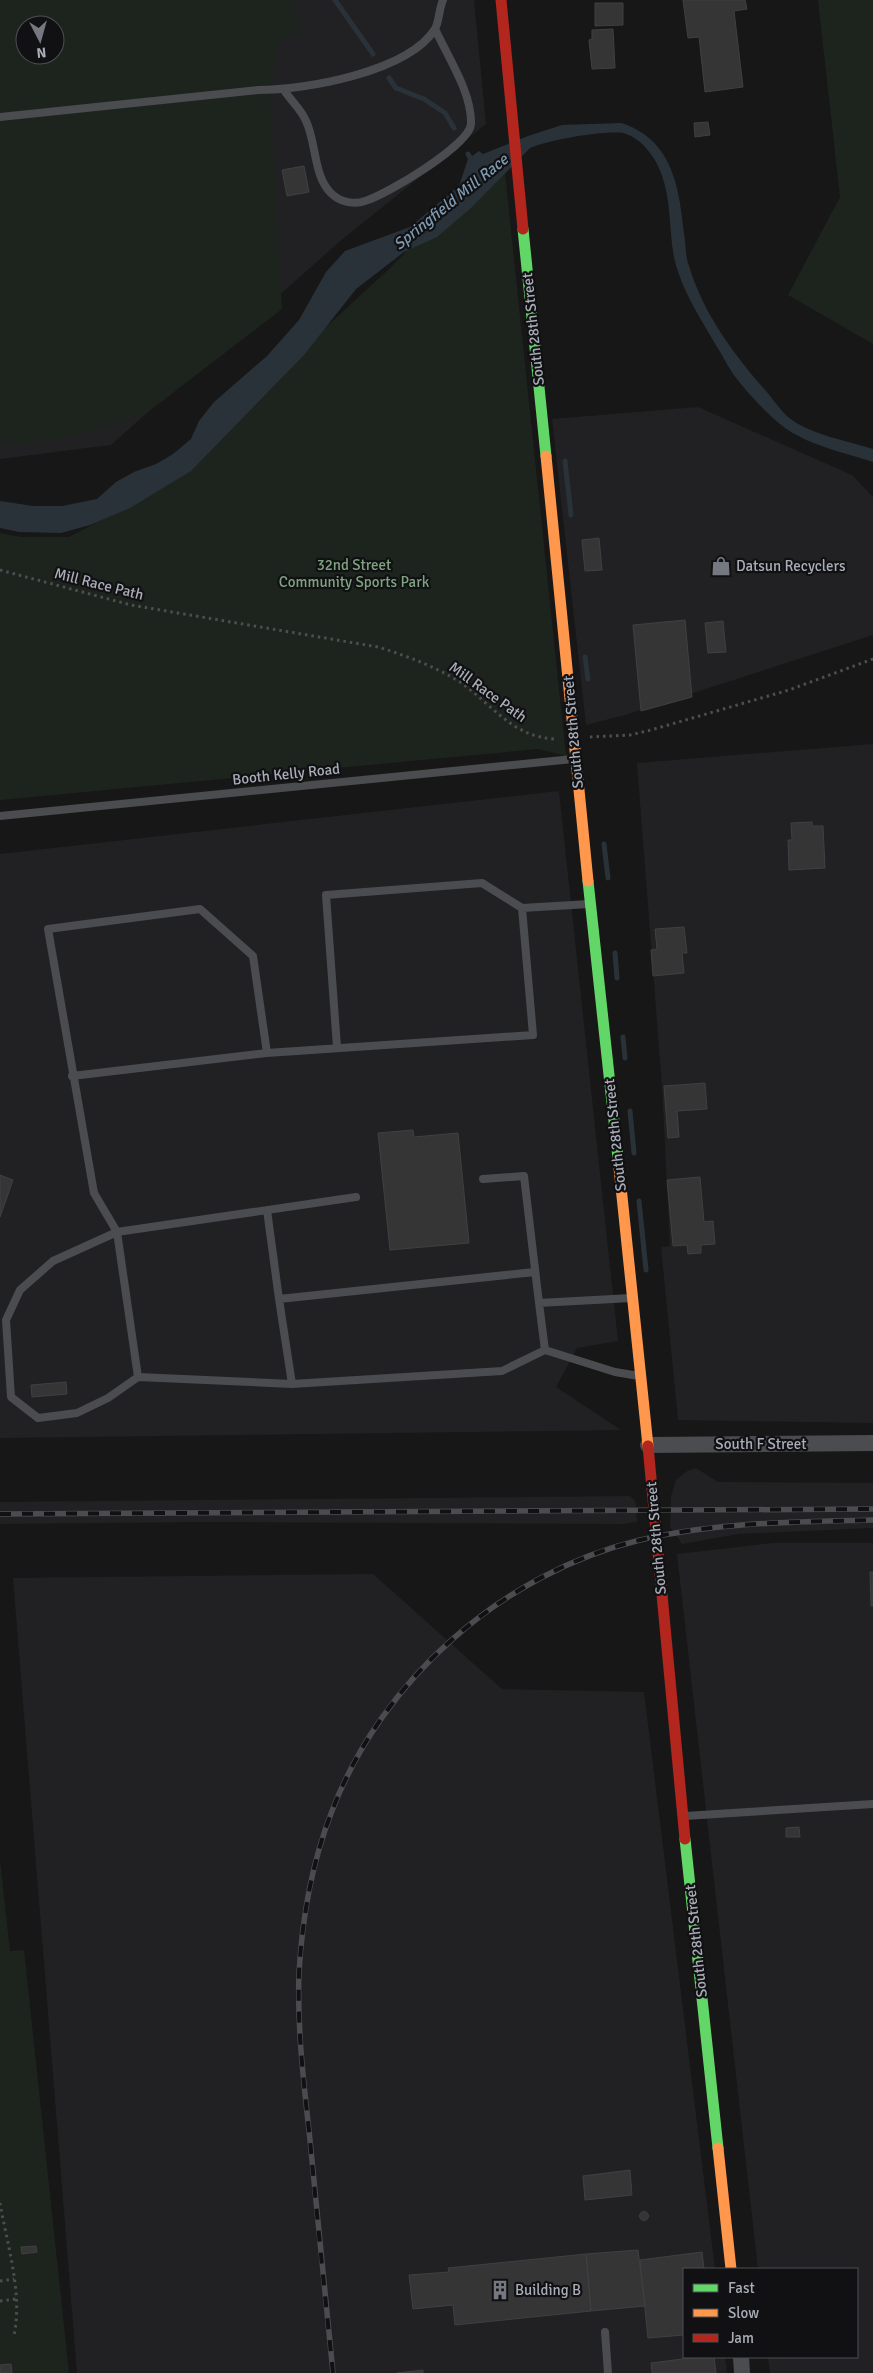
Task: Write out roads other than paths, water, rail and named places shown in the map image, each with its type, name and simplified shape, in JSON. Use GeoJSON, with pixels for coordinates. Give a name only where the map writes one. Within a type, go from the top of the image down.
{"type":"FeatureCollection","features":[{"type":"Feature","properties":{"kind":"street","name":"South 28th Street"},"geometry":{"type":"LineString","coordinates":[[501,0],[575,758],[648,1445],[656,1556],[682,1817],[731,2268]]}},
{"type":"Feature","properties":{"kind":"street","name":"South F Street"},"geometry":{"type":"LineString","coordinates":[[648,1445],[873,1443]]}},
{"type":"Feature","properties":{"kind":"street"},"geometry":{"type":"LineString","coordinates":[[741,2358],[742,2373]]}},
{"type":"Feature","properties":{"kind":"lane"},"geometry":{"type":"LineString","coordinates":[[0,117],[258,90],[284,90],[337,80],[392,62],[417,48],[435,29],[443,0]]}},
{"type":"Feature","properties":{"kind":"lane"},"geometry":{"type":"LineString","coordinates":[[284,90],[306,122],[326,188],[334,196],[344,201],[364,202],[385,193],[420,172],[459,143],[468,133],[471,126],[463,86],[435,29]]}},
{"type":"Feature","properties":{"kind":"lane","name":"Booth Kelly Road"},"geometry":{"type":"LineString","coordinates":[[0,816],[575,758]]}},
{"type":"Feature","properties":{"kind":"lane"},"geometry":{"type":"LineString","coordinates":[[337,1047],[326,895],[482,883],[522,908],[591,904]]}},
{"type":"Feature","properties":{"kind":"lane"},"geometry":{"type":"LineString","coordinates":[[72,1076],[267,1052],[533,1035],[522,908]]}},
{"type":"Feature","properties":{"kind":"lane"},"geometry":{"type":"LineString","coordinates":[[138,1378],[117,1232],[94,1193],[72,1076],[48,930],[200,909],[253,956],[267,1052]]}},
{"type":"Feature","properties":{"kind":"lane"},"geometry":{"type":"LineString","coordinates":[[483,1179],[524,1176],[545,1350]]}},
{"type":"Feature","properties":{"kind":"lane"},"geometry":{"type":"LineString","coordinates":[[356,1198],[117,1232],[53,1261],[20,1290],[6,1320],[11,1397],[38,1418],[78,1413],[108,1398],[138,1378],[292,1384],[502,1371],[545,1350],[615,1372],[641,1376]]}},
{"type":"Feature","properties":{"kind":"lane"},"geometry":{"type":"LineString","coordinates":[[267,1210],[292,1384]]}},
{"type":"Feature","properties":{"kind":"lane"},"geometry":{"type":"LineString","coordinates":[[279,1299],[535,1272]]}},
{"type":"Feature","properties":{"kind":"lane"},"geometry":{"type":"LineString","coordinates":[[539,1303],[633,1298]]}},
{"type":"Feature","properties":{"kind":"lane"},"geometry":{"type":"LineString","coordinates":[[682,1817],[873,1804]]}},
{"type":"Feature","properties":{"kind":"lane"},"geometry":{"type":"LineString","coordinates":[[605,2332],[608,2373]]}},
{"type":"Feature","properties":{"kind":"water","name":"Springfield Mill Race"},"geometry":{"type":"Polygon","coordinates":[[[621,123],[638,130],[652,140],[670,166],[679,198],[689,266],[702,300],[731,348],[788,417],[806,428],[873,449],[873,462],[818,445],[797,436],[775,420],[731,372],[697,312],[680,276],[673,251],[667,196],[660,170],[654,158],[635,138],[623,133],[614,132],[562,139],[530,148],[472,207],[437,237],[404,252],[356,289],[304,355],[191,471],[130,508],[90,525],[61,533],[19,532],[0,528],[0,501],[33,506],[62,506],[97,499],[116,482],[173,454],[191,439],[199,421],[214,402],[267,356],[299,320],[326,272],[345,251],[410,227],[459,186],[468,159],[479,151],[483,154],[562,125],[621,123]]]}},
{"type":"Feature","properties":{"kind":"waterway"},"geometry":{"type":"LineString","coordinates":[[335,0],[373,54]]}},
{"type":"Feature","properties":{"kind":"waterway"},"geometry":{"type":"LineString","coordinates":[[389,78],[396,88],[424,99],[445,113],[454,128]]}},
{"type":"Feature","properties":{"kind":"waterway","name":"Springfield Mill Race"},"geometry":{"type":"LineString","coordinates":[[468,154],[473,163]]}},
{"type":"Feature","properties":{"kind":"waterway"},"geometry":{"type":"LineString","coordinates":[[565,461],[571,515]]}},
{"type":"Feature","properties":{"kind":"waterway"},"geometry":{"type":"LineString","coordinates":[[585,657],[588,679]]}},
{"type":"Feature","properties":{"kind":"waterway"},"geometry":{"type":"LineString","coordinates":[[604,844],[608,878]]}},
{"type":"Feature","properties":{"kind":"waterway"},"geometry":{"type":"LineString","coordinates":[[615,953],[617,978]]}},
{"type":"Feature","properties":{"kind":"waterway"},"geometry":{"type":"LineString","coordinates":[[623,1037],[625,1058]]}},
{"type":"Feature","properties":{"kind":"waterway"},"geometry":{"type":"LineString","coordinates":[[630,1111],[634,1153]]}},
{"type":"Feature","properties":{"kind":"waterway"},"geometry":{"type":"LineString","coordinates":[[639,1201],[646,1270]]}},
{"type":"Feature","properties":{"kind":"railway"},"geometry":{"type":"LineString","coordinates":[[0,1514],[873,1509]]}},
{"type":"Feature","properties":{"kind":"railway"},"geometry":{"type":"LineString","coordinates":[[333,2373],[302,2057],[299,2015],[300,1953],[309,1891],[325,1830],[354,1763],[382,1718],[415,1676],[453,1638],[496,1605],[541,1578],[589,1556],[640,1540],[727,1526],[873,1520]]}},
{"type":"Feature","properties":{"kind":"place","name":"Datsun Recyclers"},"geometry":{"type":"Point","coordinates":[721,566]}},
{"type":"Feature","properties":{"kind":"place","name":"Building B"},"geometry":{"type":"Point","coordinates":[500,2290]}},
{"type":"Feature","properties":{"kind":"park label","name":"32nd Street Community Sports Park"},"geometry":{"type":"Point","coordinates":[354,574]}}]}
